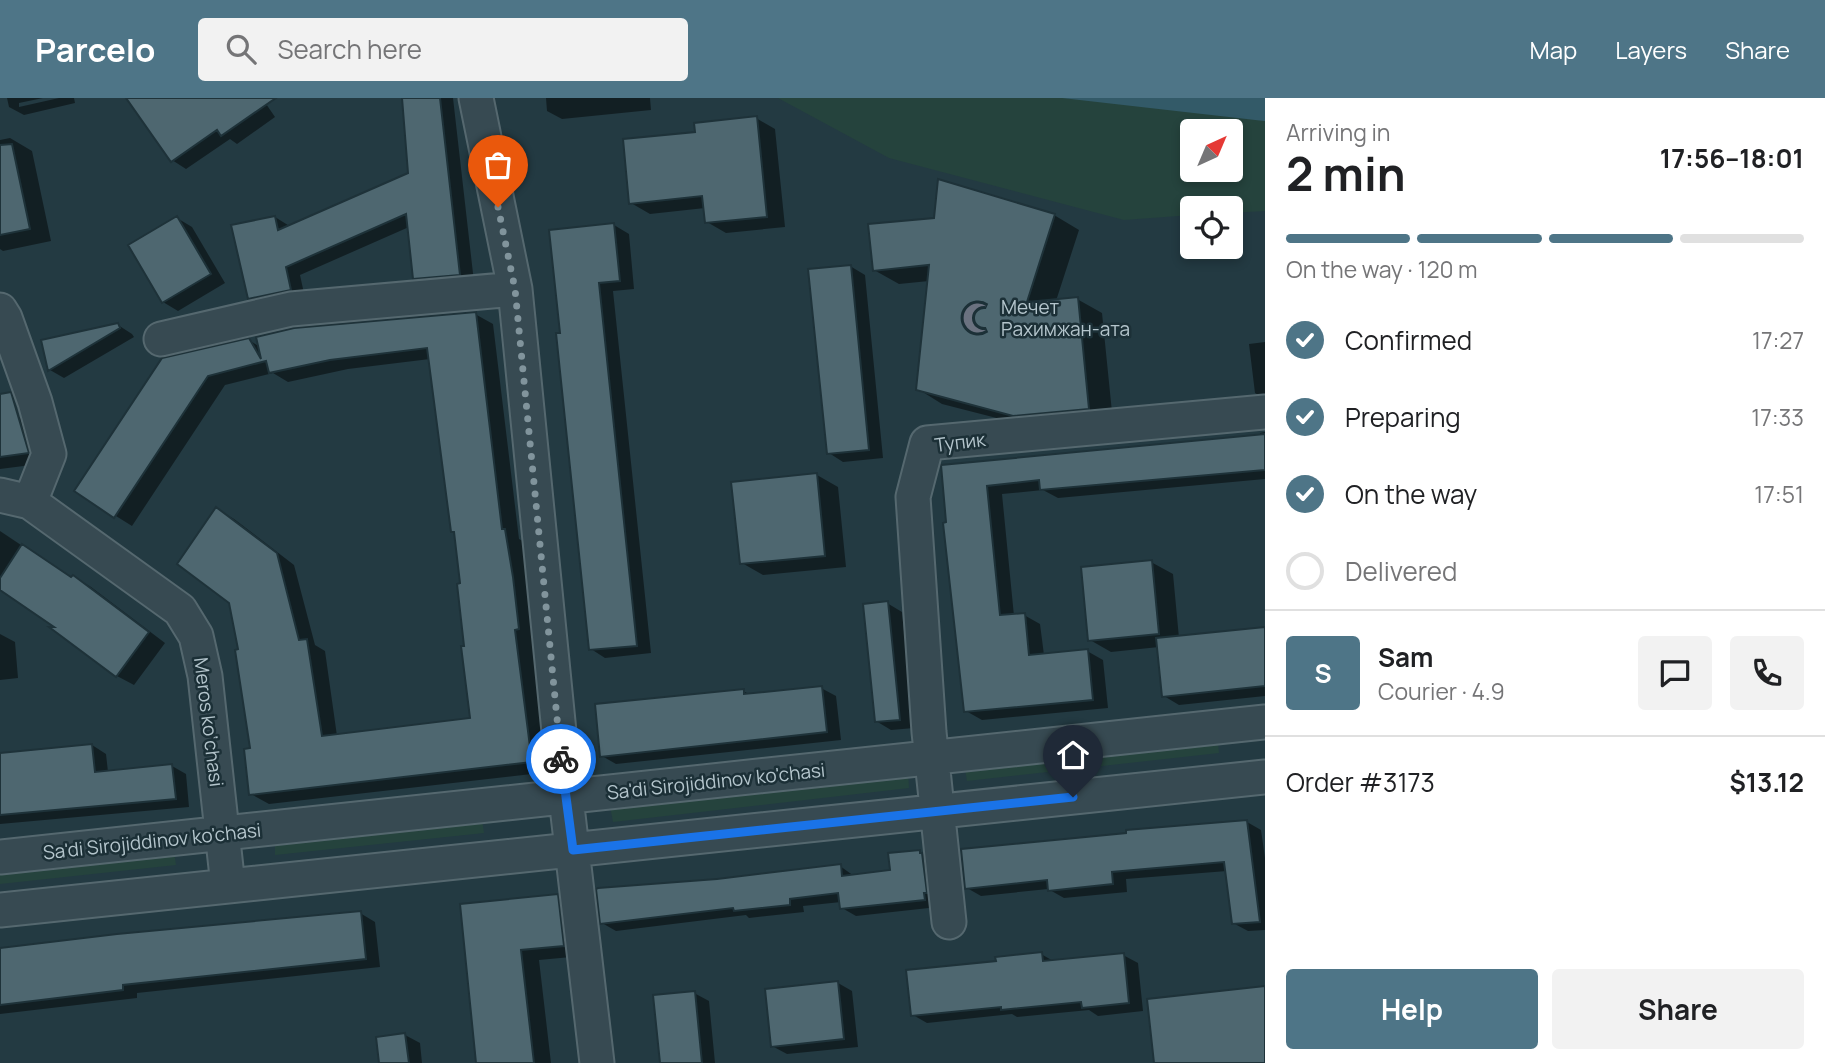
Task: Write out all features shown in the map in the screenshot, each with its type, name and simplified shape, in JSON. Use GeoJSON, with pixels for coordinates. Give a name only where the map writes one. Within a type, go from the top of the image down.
{"type":"FeatureCollection","features":[{"type":"Feature","properties":{"kind":"street"},"geometry":{"type":"LineString","coordinates":[[476,98],[515,289],[566,796],[597,1063]]}},
{"type":"Feature","properties":{"kind":"street"},"geometry":{"type":"LineString","coordinates":[[161,339],[290,309],[515,289]]}},
{"type":"Feature","properties":{"kind":"street"},"geometry":{"type":"LineString","coordinates":[[0,310],[36,402],[49,454],[15,499]]}},
{"type":"Feature","properties":{"kind":"street","name":"Тупик"},"geometry":{"type":"LineString","coordinates":[[931,758],[913,497],[927,443],[1265,412]]}},
{"type":"Feature","properties":{"kind":"street","name":"Meros ko‘chasi"},"geometry":{"type":"LineString","coordinates":[[15,499],[180,610],[196,636],[205,676],[228,886]]}},
{"type":"Feature","properties":{"kind":"street","name":"Sa'di Sirojiddinov ko'chasi"},"geometry":{"type":"LineString","coordinates":[[0,857],[1265,722]]}},
{"type":"Feature","properties":{"kind":"street"},"geometry":{"type":"LineString","coordinates":[[931,758],[949,922]]}},
{"type":"Feature","properties":{"kind":"street"},"geometry":{"type":"LineString","coordinates":[[0,910],[1265,777]]}},
{"type":"Feature","properties":{"kind":"green space"},"geometry":{"type":"Polygon","coordinates":[[[778,98],[1265,98],[1265,211],[1243,212],[1243,196],[1180,196],[1180,216],[1124,220],[889,158],[778,98]]]}},
{"type":"Feature","properties":{"kind":"green space"},"geometry":{"type":"Polygon","coordinates":[[[1218,742],[1219,753],[967,781],[965,769],[1218,742]]]}},
{"type":"Feature","properties":{"kind":"green space"},"geometry":{"type":"Polygon","coordinates":[[[908,773],[909,788],[613,822],[610,806],[908,773]]]}},
{"type":"Feature","properties":{"kind":"green space"},"geometry":{"type":"Polygon","coordinates":[[[482,819],[484,833],[275,855],[275,840],[482,819]]]}},
{"type":"Feature","properties":{"kind":"green space"},"geometry":{"type":"Polygon","coordinates":[[[174,851],[176,865],[0,884],[0,869],[174,851]]]}},
{"type":"Feature","properties":{"kind":"water"},"geometry":{"type":"Polygon","coordinates":[[[1062,98],[1265,98],[1265,121],[1264,121],[1062,98]]]}},
{"type":"Feature","properties":{"kind":"building"},"geometry":{"type":"Polygon","coordinates":[[[126,98],[276,98],[221,136],[217,130],[171,162],[126,98]]]}},
{"type":"Feature","properties":{"kind":"building"},"geometry":{"type":"Polygon","coordinates":[[[402,98],[440,98],[460,275],[413,279],[406,214],[286,267],[291,290],[248,299],[231,225],[275,216],[278,230],[408,173],[402,98]]]}},
{"type":"Feature","properties":{"kind":"building"},"geometry":{"type":"Polygon","coordinates":[[[757,116],[767,217],[705,223],[702,196],[629,204],[623,139],[695,132],[694,123],[757,116]]]}},
{"type":"Feature","properties":{"kind":"building"},"geometry":{"type":"Polygon","coordinates":[[[12,144],[30,229],[0,235],[0,145],[12,144]]]}},
{"type":"Feature","properties":{"kind":"building","name":"Мечет Рахимжан-ата"},"geometry":{"type":"Polygon","coordinates":[[[938,179],[1055,214],[1027,302],[1078,297],[1089,409],[1013,416],[916,390],[929,265],[873,271],[868,224],[934,218],[938,179]]]}},
{"type":"Feature","properties":{"kind":"building"},"geometry":{"type":"Polygon","coordinates":[[[177,216],[211,274],[162,303],[128,245],[177,216]]]}},
{"type":"Feature","properties":{"kind":"building"},"geometry":{"type":"Polygon","coordinates":[[[614,223],[620,281],[599,283],[637,646],[589,650],[556,333],[560,333],[549,230],[614,223]]]}},
{"type":"Feature","properties":{"kind":"building"},"geometry":{"type":"Polygon","coordinates":[[[851,265],[869,450],[827,454],[808,269],[851,265]]]}},
{"type":"Feature","properties":{"kind":"building"},"geometry":{"type":"Polygon","coordinates":[[[476,312],[502,529],[505,529],[513,577],[519,629],[515,630],[532,762],[249,795],[244,749],[250,748],[235,650],[238,649],[229,603],[177,564],[216,507],[277,553],[299,640],[307,639],[322,736],[470,718],[461,646],[464,646],[457,584],[460,583],[427,348],[330,360],[269,373],[266,361],[208,376],[114,518],[74,491],[162,358],[249,338],[261,359],[256,337],[294,328],[476,312]]]}},
{"type":"Feature","properties":{"kind":"building"},"geometry":{"type":"Polygon","coordinates":[[[118,323],[120,328],[48,371],[41,340],[118,323]]]}},
{"type":"Feature","properties":{"kind":"building"},"geometry":{"type":"Polygon","coordinates":[[[11,392],[29,453],[0,457],[0,394],[11,392]]]}},
{"type":"Feature","properties":{"kind":"building"},"geometry":{"type":"Polygon","coordinates":[[[1265,434],[1265,470],[1040,490],[1039,480],[987,486],[1000,615],[1025,613],[1029,655],[1088,649],[1093,700],[964,712],[943,523],[946,522],[941,465],[1265,434]]]}},
{"type":"Feature","properties":{"kind":"building"},"geometry":{"type":"Polygon","coordinates":[[[817,473],[825,556],[740,564],[731,482],[817,473]]]}},
{"type":"Feature","properties":{"kind":"building"},"geometry":{"type":"Polygon","coordinates":[[[22,544],[71,577],[73,575],[149,632],[116,677],[49,627],[54,627],[0,590],[0,578],[22,544]]]}},
{"type":"Feature","properties":{"kind":"building"},"geometry":{"type":"Polygon","coordinates":[[[1152,560],[1159,634],[1088,641],[1081,567],[1152,560]]]}},
{"type":"Feature","properties":{"kind":"building"},"geometry":{"type":"Polygon","coordinates":[[[888,601],[900,720],[875,722],[863,604],[888,601]]]}},
{"type":"Feature","properties":{"kind":"building"},"geometry":{"type":"Polygon","coordinates":[[[1265,627],[1265,686],[1162,697],[1156,638],[1265,627]]]}},
{"type":"Feature","properties":{"kind":"building"},"geometry":{"type":"Polygon","coordinates":[[[822,686],[827,732],[600,757],[595,704],[744,689],[744,694],[822,686]]]}},
{"type":"Feature","properties":{"kind":"building"},"geometry":{"type":"Polygon","coordinates":[[[92,744],[95,772],[172,764],[176,799],[0,815],[0,753],[92,744]]]}},
{"type":"Feature","properties":{"kind":"building"},"geometry":{"type":"Polygon","coordinates":[[[1247,820],[1260,922],[1232,924],[1224,862],[1112,872],[1113,884],[1048,891],[1047,880],[965,889],[961,849],[1126,833],[1126,830],[1247,820]]]}},
{"type":"Feature","properties":{"kind":"building"},"geometry":{"type":"Polygon","coordinates":[[[920,850],[927,893],[924,893],[925,900],[840,909],[838,893],[790,899],[790,905],[734,911],[733,908],[600,924],[598,888],[717,879],[841,864],[842,876],[890,870],[888,853],[920,850]]]}},
{"type":"Feature","properties":{"kind":"building"},"geometry":{"type":"Polygon","coordinates":[[[558,894],[564,946],[521,950],[534,1063],[476,1063],[460,904],[558,894]]]}},
{"type":"Feature","properties":{"kind":"building"},"geometry":{"type":"Polygon","coordinates":[[[361,911],[366,959],[123,985],[123,990],[0,1005],[0,948],[361,911]]]}},
{"type":"Feature","properties":{"kind":"building"},"geometry":{"type":"Polygon","coordinates":[[[1042,952],[1043,961],[1124,953],[1129,1003],[1082,1008],[1081,1002],[911,1016],[906,970],[996,961],[995,957],[1042,952]]]}},
{"type":"Feature","properties":{"kind":"building"},"geometry":{"type":"Polygon","coordinates":[[[838,981],[844,1039],[771,1047],[765,989],[838,981]]]}},
{"type":"Feature","properties":{"kind":"building"},"geometry":{"type":"Polygon","coordinates":[[[1265,986],[1265,1063],[1154,1063],[1147,999],[1265,986]]]}},
{"type":"Feature","properties":{"kind":"building"},"geometry":{"type":"Polygon","coordinates":[[[695,991],[702,1063],[660,1063],[653,995],[695,991]]]}},
{"type":"Feature","properties":{"kind":"building"},"geometry":{"type":"Polygon","coordinates":[[[405,1033],[409,1063],[379,1063],[376,1037],[405,1033]]]}},
{"type":"Feature","properties":{"kind":"way so far"},"geometry":{"type":"LineString","coordinates":[[498,207],[515,289],[561,759]]}},
{"type":"Feature","properties":{"kind":"place","name":"Мечет Рахимжан-ата"},"geometry":{"type":"Point","coordinates":[978,318]}},
{"type":"Feature","properties":{"kind":"route"},"geometry":{"type":"LineString","coordinates":[[561,759],[573,850],[1073,797]]}}]}
